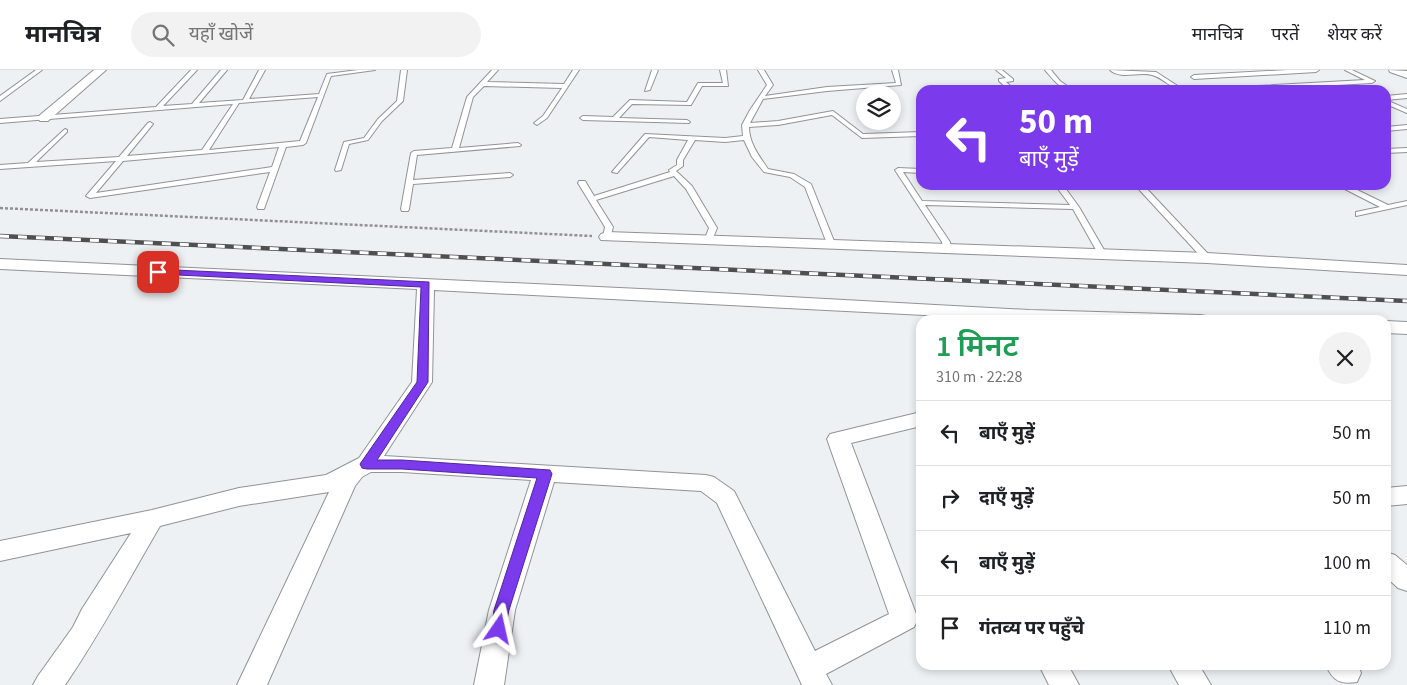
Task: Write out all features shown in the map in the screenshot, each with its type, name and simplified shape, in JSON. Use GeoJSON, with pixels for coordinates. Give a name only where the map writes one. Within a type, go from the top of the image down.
{"type":"FeatureCollection","features":[{"type":"Feature","properties":{"kind":"street"},"geometry":{"type":"LineString","coordinates":[[44,118],[101,70]]}},
{"type":"Feature","properties":{"kind":"street"},"geometry":{"type":"LineString","coordinates":[[1394,70],[1407,75]]}},
{"type":"Feature","properties":{"kind":"street"},"geometry":{"type":"LineString","coordinates":[[607,237],[1207,258],[1407,270]]}},
{"type":"Feature","properties":{"kind":"street"},"geometry":{"type":"LineString","coordinates":[[4,268],[426,284],[994,315]]}},
{"type":"Feature","properties":{"kind":"street"},"geometry":{"type":"LineString","coordinates":[[252,685],[345,483],[360,468],[422,382],[426,284]]}},
{"type":"Feature","properties":{"kind":"street"},"geometry":{"type":"LineString","coordinates":[[1391,327],[1407,328]]}},
{"type":"Feature","properties":{"kind":"street"},"geometry":{"type":"LineString","coordinates":[[0,550],[152,519],[239,497],[331,482],[360,468],[402,464],[545,474],[706,482],[726,497],[813,677],[904,619],[838,439],[916,419]]}},
{"type":"Feature","properties":{"kind":"street"},"geometry":{"type":"LineString","coordinates":[[489,685],[502,610],[545,474]]}},
{"type":"Feature","properties":{"kind":"street"},"geometry":{"type":"LineString","coordinates":[[1391,497],[1407,495]]}},
{"type":"Feature","properties":{"kind":"street"},"geometry":{"type":"LineString","coordinates":[[48,685],[83,636],[92,617],[152,519]]}},
{"type":"Feature","properties":{"kind":"street"},"geometry":{"type":"LineString","coordinates":[[1391,566],[1407,580]]}},
{"type":"Feature","properties":{"kind":"street"},"geometry":{"type":"LineString","coordinates":[[1056,670],[1064,685]]}},
{"type":"Feature","properties":{"kind":"street"},"geometry":{"type":"LineString","coordinates":[[1186,670],[1196,685]]}},
{"type":"Feature","properties":{"kind":"lane"},"geometry":{"type":"LineString","coordinates":[[0,98],[39,70]]}},
{"type":"Feature","properties":{"kind":"lane"},"geometry":{"type":"LineString","coordinates":[[158,108],[194,70]]}},
{"type":"Feature","properties":{"kind":"lane"},"geometry":{"type":"LineString","coordinates":[[194,105],[224,70]]}},
{"type":"Feature","properties":{"kind":"lane"},"geometry":{"type":"LineString","coordinates":[[245,101],[262,70]]}},
{"type":"Feature","properties":{"kind":"lane"},"geometry":{"type":"LineString","coordinates":[[0,167],[121,159],[303,143],[329,75],[372,70]]}},
{"type":"Feature","properties":{"kind":"lane"},"geometry":{"type":"LineString","coordinates":[[338,170],[346,144],[366,139],[380,120],[400,101],[404,70]]}},
{"type":"Feature","properties":{"kind":"lane"},"geometry":{"type":"LineString","coordinates":[[455,149],[470,97],[495,70]]}},
{"type":"Feature","properties":{"kind":"lane"},"geometry":{"type":"LineString","coordinates":[[538,123],[545,117],[576,70]]}},
{"type":"Feature","properties":{"kind":"lane"},"geometry":{"type":"LineString","coordinates":[[647,90],[655,70]]}},
{"type":"Feature","properties":{"kind":"lane"},"geometry":{"type":"LineString","coordinates":[[614,120],[630,102],[689,104],[700,84],[726,85],[723,70]]}},
{"type":"Feature","properties":{"kind":"lane"},"geometry":{"type":"LineString","coordinates":[[761,70],[770,85],[745,125],[745,138],[748,147],[766,171],[792,175],[808,186],[832,246]]}},
{"type":"Feature","properties":{"kind":"lane"},"geometry":{"type":"LineString","coordinates":[[761,98],[827,89],[899,84],[895,70]]}},
{"type":"Feature","properties":{"kind":"lane"},"geometry":{"type":"LineString","coordinates":[[999,70],[1011,80],[1001,80],[1006,85]]}},
{"type":"Feature","properties":{"kind":"lane"},"geometry":{"type":"LineString","coordinates":[[1048,70],[1062,85]]}},
{"type":"Feature","properties":{"kind":"lane"},"geometry":{"type":"LineString","coordinates":[[1113,70],[1117,73],[1154,73],[1173,85]]}},
{"type":"Feature","properties":{"kind":"lane"},"geometry":{"type":"LineString","coordinates":[[1194,76],[1316,70]]}},
{"type":"Feature","properties":{"kind":"lane"},"geometry":{"type":"LineString","coordinates":[[1304,85],[1372,81],[1348,70]]}},
{"type":"Feature","properties":{"kind":"lane"},"geometry":{"type":"LineString","coordinates":[[482,84],[566,86]]}},
{"type":"Feature","properties":{"kind":"lane"},"geometry":{"type":"LineString","coordinates":[[0,122],[322,95]]}},
{"type":"Feature","properties":{"kind":"lane"},"geometry":{"type":"LineString","coordinates":[[1391,98],[1407,96]]}},
{"type":"Feature","properties":{"kind":"lane"},"geometry":{"type":"LineString","coordinates":[[204,152],[237,102]]}},
{"type":"Feature","properties":{"kind":"lane"},"geometry":{"type":"LineString","coordinates":[[650,109],[655,103]]}},
{"type":"Feature","properties":{"kind":"lane"},"geometry":{"type":"LineString","coordinates":[[1391,104],[1407,111]]}},
{"type":"Feature","properties":{"kind":"lane"},"geometry":{"type":"LineString","coordinates":[[745,125],[778,123],[833,113],[862,136],[916,134]]}},
{"type":"Feature","properties":{"kind":"lane"},"geometry":{"type":"LineString","coordinates":[[641,121],[646,115]]}},
{"type":"Feature","properties":{"kind":"lane"},"geometry":{"type":"LineString","coordinates":[[583,118],[687,122]]}},
{"type":"Feature","properties":{"kind":"lane"},"geometry":{"type":"LineString","coordinates":[[150,124],[90,196],[199,182],[275,169]]}},
{"type":"Feature","properties":{"kind":"lane"},"geometry":{"type":"LineString","coordinates":[[1391,129],[1407,127]]}},
{"type":"Feature","properties":{"kind":"lane"},"geometry":{"type":"LineString","coordinates":[[30,165],[65,130]]}},
{"type":"Feature","properties":{"kind":"lane"},"geometry":{"type":"LineString","coordinates":[[615,172],[647,136],[692,139],[745,138]]}},
{"type":"Feature","properties":{"kind":"lane"},"geometry":{"type":"LineString","coordinates":[[692,139],[680,160],[680,166],[672,170],[689,188],[713,228],[708,241]]}},
{"type":"Feature","properties":{"kind":"lane"},"geometry":{"type":"LineString","coordinates":[[262,207],[282,145]]}},
{"type":"Feature","properties":{"kind":"lane"},"geometry":{"type":"LineString","coordinates":[[405,209],[414,153],[518,145]]}},
{"type":"Feature","properties":{"kind":"lane"},"geometry":{"type":"LineString","coordinates":[[1391,151],[1407,150]]}},
{"type":"Feature","properties":{"kind":"lane"},"geometry":{"type":"LineString","coordinates":[[916,171],[898,170],[946,242],[947,250]]}},
{"type":"Feature","properties":{"kind":"lane"},"geometry":{"type":"LineString","coordinates":[[592,199],[675,173]]}},
{"type":"Feature","properties":{"kind":"lane"},"geometry":{"type":"LineString","coordinates":[[410,182],[510,175]]}},
{"type":"Feature","properties":{"kind":"lane"},"geometry":{"type":"LineString","coordinates":[[582,183],[609,227],[607,237]]}},
{"type":"Feature","properties":{"kind":"lane"},"geometry":{"type":"LineString","coordinates":[[1063,190],[1075,207],[1103,255]]}},
{"type":"Feature","properties":{"kind":"lane"},"geometry":{"type":"LineString","coordinates":[[1145,190],[1207,258]]}},
{"type":"Feature","properties":{"kind":"lane"},"geometry":{"type":"LineString","coordinates":[[1351,190],[1386,208]]}},
{"type":"Feature","properties":{"kind":"lane"},"geometry":{"type":"LineString","coordinates":[[920,202],[1075,207]]}},
{"type":"Feature","properties":{"kind":"lane"},"geometry":{"type":"LineString","coordinates":[[1359,214],[1407,203]]}},
{"type":"Feature","properties":{"kind":"path"},"geometry":{"type":"LineString","coordinates":[[0,208],[607,237]]}},
{"type":"Feature","properties":{"kind":"railway"},"geometry":{"type":"LineString","coordinates":[[0,236],[1407,301]]}},
{"type":"Feature","properties":{"kind":"route"},"geometry":{"type":"LineString","coordinates":[[158,272],[426,284],[422,382],[367,464],[402,464],[545,474],[502,610],[499,629]]}}]}
